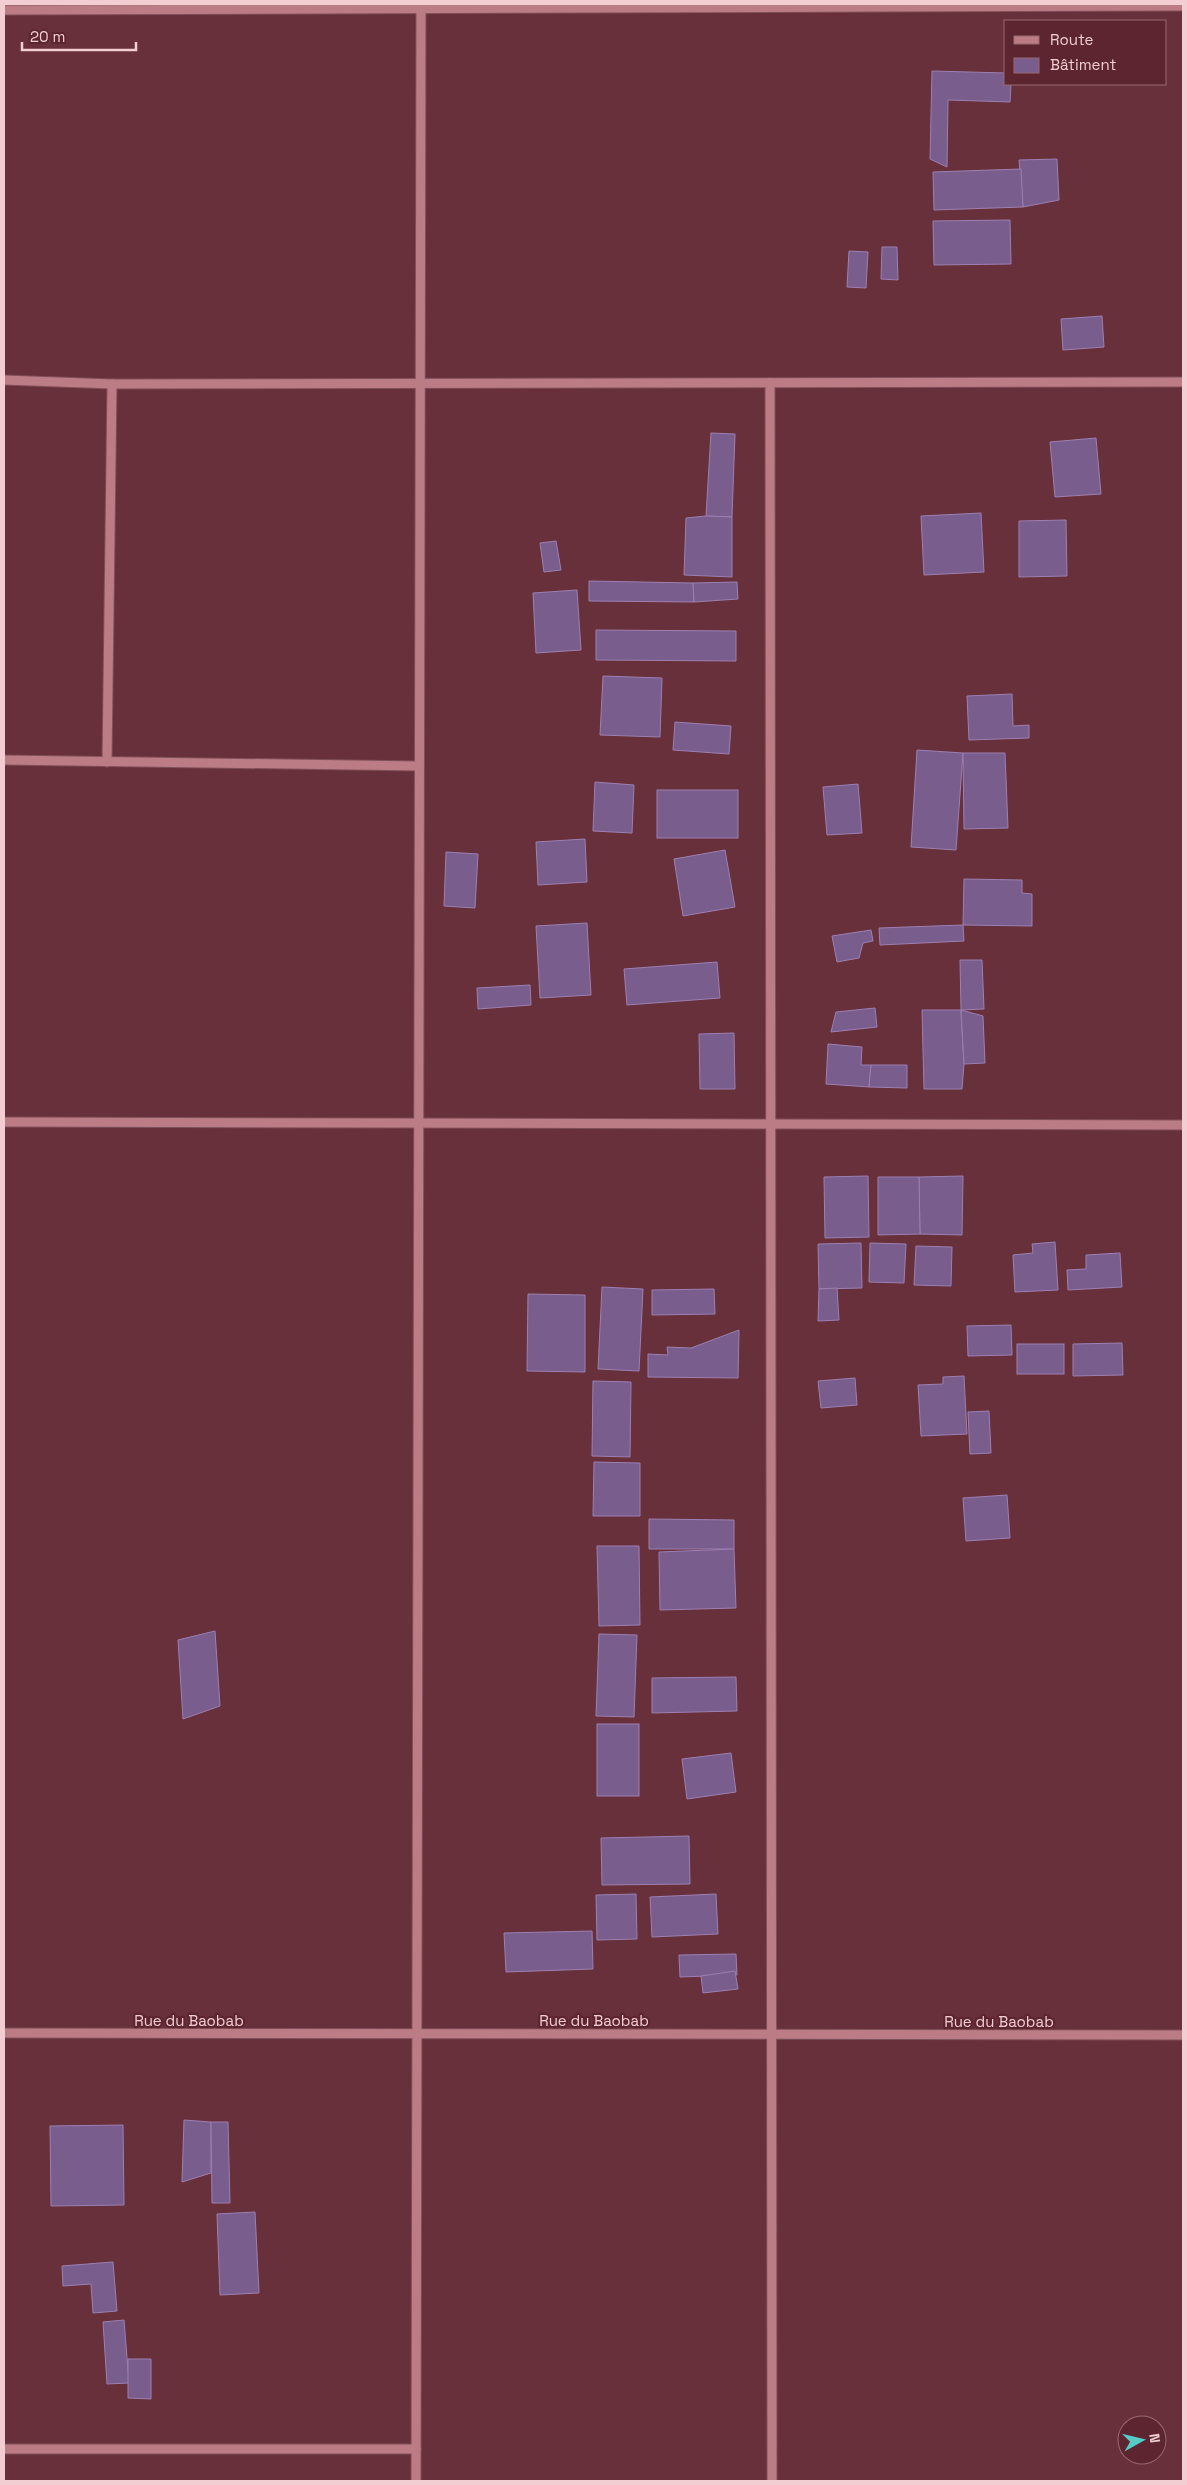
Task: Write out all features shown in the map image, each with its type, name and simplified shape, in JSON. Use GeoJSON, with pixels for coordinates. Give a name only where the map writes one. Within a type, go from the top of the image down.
{"type":"FeatureCollection","features":[{"type":"Feature","properties":{"kind":"street"},"geometry":{"type":"LineString","coordinates":[[4,10],[421,6],[1183,6]]}},
{"type":"Feature","properties":{"kind":"street"},"geometry":{"type":"LineString","coordinates":[[416,2481],[421,6]]}},
{"type":"Feature","properties":{"kind":"street"},"geometry":{"type":"LineString","coordinates":[[4,380],[112,384],[1183,382]]}},
{"type":"Feature","properties":{"kind":"street"},"geometry":{"type":"LineString","coordinates":[[770,383],[772,2481]]}},
{"type":"Feature","properties":{"kind":"street"},"geometry":{"type":"LineString","coordinates":[[107,762],[112,384]]}},
{"type":"Feature","properties":{"kind":"street"},"geometry":{"type":"LineString","coordinates":[[4,760],[419,766]]}},
{"type":"Feature","properties":{"kind":"street"},"geometry":{"type":"LineString","coordinates":[[4,1122],[1183,1125]]}},
{"type":"Feature","properties":{"kind":"street","name":"Rue du Baobab"},"geometry":{"type":"LineString","coordinates":[[4,2033],[1183,2035]]}},
{"type":"Feature","properties":{"kind":"street"},"geometry":{"type":"LineString","coordinates":[[4,2449],[416,2449]]}},
{"type":"Feature","properties":{"kind":"building"},"geometry":{"type":"Polygon","coordinates":[[[932,71],[1004,73],[1004,85],[1011,85],[1010,102],[948,100],[947,167],[930,159],[932,71]]]}},
{"type":"Feature","properties":{"kind":"building"},"geometry":{"type":"Polygon","coordinates":[[[1057,159],[1059,200],[1023,207],[1019,160],[1057,159]]]}},
{"type":"Feature","properties":{"kind":"building"},"geometry":{"type":"Polygon","coordinates":[[[1021,169],[1023,207],[934,210],[933,172],[1021,169]]]}},
{"type":"Feature","properties":{"kind":"building"},"geometry":{"type":"Polygon","coordinates":[[[1010,220],[1011,264],[934,265],[933,221],[1010,220]]]}},
{"type":"Feature","properties":{"kind":"building"},"geometry":{"type":"Polygon","coordinates":[[[882,247],[897,247],[898,280],[881,279],[882,247]]]}},
{"type":"Feature","properties":{"kind":"building"},"geometry":{"type":"Polygon","coordinates":[[[849,251],[868,252],[866,288],[847,287],[849,251]]]}},
{"type":"Feature","properties":{"kind":"building"},"geometry":{"type":"Polygon","coordinates":[[[1102,316],[1104,347],[1063,350],[1061,319],[1102,316]]]}},
{"type":"Feature","properties":{"kind":"building"},"geometry":{"type":"Polygon","coordinates":[[[711,433],[735,434],[732,517],[706,516],[711,433]]]}},
{"type":"Feature","properties":{"kind":"building"},"geometry":{"type":"Polygon","coordinates":[[[1096,438],[1101,494],[1055,497],[1050,442],[1096,438]]]}},
{"type":"Feature","properties":{"kind":"building"},"geometry":{"type":"Polygon","coordinates":[[[981,513],[984,572],[924,575],[921,516],[981,513]]]}},
{"type":"Feature","properties":{"kind":"building"},"geometry":{"type":"Polygon","coordinates":[[[706,516],[732,517],[732,577],[684,575],[686,518],[706,516]]]}},
{"type":"Feature","properties":{"kind":"building"},"geometry":{"type":"Polygon","coordinates":[[[1066,520],[1067,576],[1019,577],[1019,521],[1066,520]]]}},
{"type":"Feature","properties":{"kind":"building"},"geometry":{"type":"Polygon","coordinates":[[[556,541],[561,570],[544,572],[540,543],[556,541]]]}},
{"type":"Feature","properties":{"kind":"building"},"geometry":{"type":"Polygon","coordinates":[[[589,581],[693,583],[694,602],[589,601],[589,581]]]}},
{"type":"Feature","properties":{"kind":"building"},"geometry":{"type":"Polygon","coordinates":[[[737,582],[738,599],[694,602],[693,583],[737,582]]]}},
{"type":"Feature","properties":{"kind":"building"},"geometry":{"type":"Polygon","coordinates":[[[577,590],[581,650],[536,653],[533,593],[577,590]]]}},
{"type":"Feature","properties":{"kind":"building"},"geometry":{"type":"Polygon","coordinates":[[[596,630],[736,631],[736,661],[596,660],[596,630]]]}},
{"type":"Feature","properties":{"kind":"building"},"geometry":{"type":"Polygon","coordinates":[[[603,676],[662,678],[660,737],[600,735],[603,676]]]}},
{"type":"Feature","properties":{"kind":"building"},"geometry":{"type":"Polygon","coordinates":[[[1012,694],[1013,726],[1029,725],[1029,738],[969,740],[967,696],[1012,694]]]}},
{"type":"Feature","properties":{"kind":"building"},"geometry":{"type":"Polygon","coordinates":[[[675,722],[731,726],[729,754],[673,750],[675,722]]]}},
{"type":"Feature","properties":{"kind":"building"},"geometry":{"type":"Polygon","coordinates":[[[917,750],[963,753],[956,850],[911,847],[917,750]]]}},
{"type":"Feature","properties":{"kind":"building"},"geometry":{"type":"Polygon","coordinates":[[[963,753],[1005,753],[1008,828],[964,829],[963,753]]]}},
{"type":"Feature","properties":{"kind":"building"},"geometry":{"type":"Polygon","coordinates":[[[595,782],[634,785],[632,833],[593,831],[595,782]]]}},
{"type":"Feature","properties":{"kind":"building"},"geometry":{"type":"Polygon","coordinates":[[[858,784],[862,833],[827,835],[823,787],[858,784]]]}},
{"type":"Feature","properties":{"kind":"building"},"geometry":{"type":"Polygon","coordinates":[[[657,790],[738,790],[738,838],[657,838],[657,790]]]}},
{"type":"Feature","properties":{"kind":"building"},"geometry":{"type":"Polygon","coordinates":[[[585,839],[587,882],[538,885],[536,842],[585,839]]]}},
{"type":"Feature","properties":{"kind":"building"},"geometry":{"type":"Polygon","coordinates":[[[725,850],[735,907],[683,916],[674,859],[725,850]]]}},
{"type":"Feature","properties":{"kind":"building"},"geometry":{"type":"Polygon","coordinates":[[[446,852],[478,854],[475,908],[444,906],[446,852]]]}},
{"type":"Feature","properties":{"kind":"building"},"geometry":{"type":"Polygon","coordinates":[[[964,879],[1022,880],[1022,893],[1032,894],[1032,926],[963,925],[964,879]]]}},
{"type":"Feature","properties":{"kind":"building"},"geometry":{"type":"Polygon","coordinates":[[[587,923],[591,995],[540,998],[536,926],[587,923]]]}},
{"type":"Feature","properties":{"kind":"building"},"geometry":{"type":"Polygon","coordinates":[[[963,925],[964,941],[880,945],[879,928],[963,925]]]}},
{"type":"Feature","properties":{"kind":"building"},"geometry":{"type":"Polygon","coordinates":[[[871,930],[873,941],[863,943],[859,958],[837,962],[832,936],[871,930]]]}},
{"type":"Feature","properties":{"kind":"building"},"geometry":{"type":"Polygon","coordinates":[[[960,960],[982,960],[984,1009],[961,1010],[960,960]]]}},
{"type":"Feature","properties":{"kind":"building"},"geometry":{"type":"Polygon","coordinates":[[[717,962],[720,998],[627,1005],[624,969],[717,962]]]}},
{"type":"Feature","properties":{"kind":"building"},"geometry":{"type":"Polygon","coordinates":[[[530,985],[531,1005],[478,1009],[477,988],[530,985]]]}},
{"type":"Feature","properties":{"kind":"building"},"geometry":{"type":"Polygon","coordinates":[[[875,1008],[877,1027],[831,1032],[836,1012],[875,1008]]]}},
{"type":"Feature","properties":{"kind":"building"},"geometry":{"type":"Polygon","coordinates":[[[922,1010],[961,1010],[964,1064],[962,1089],[924,1089],[922,1010]]]}},
{"type":"Feature","properties":{"kind":"building"},"geometry":{"type":"Polygon","coordinates":[[[961,1010],[983,1016],[985,1063],[964,1064],[961,1010]]]}},
{"type":"Feature","properties":{"kind":"building"},"geometry":{"type":"Polygon","coordinates":[[[734,1033],[735,1089],[700,1089],[699,1034],[734,1033]]]}},
{"type":"Feature","properties":{"kind":"building"},"geometry":{"type":"Polygon","coordinates":[[[828,1044],[862,1047],[861,1065],[871,1065],[869,1087],[826,1084],[828,1044]]]}},
{"type":"Feature","properties":{"kind":"building"},"geometry":{"type":"Polygon","coordinates":[[[871,1065],[907,1065],[907,1088],[869,1087],[871,1065]]]}},
{"type":"Feature","properties":{"kind":"building"},"geometry":{"type":"Polygon","coordinates":[[[868,1176],[869,1237],[825,1238],[824,1177],[868,1176]]]}},
{"type":"Feature","properties":{"kind":"building"},"geometry":{"type":"Polygon","coordinates":[[[963,1176],[962,1235],[920,1234],[919,1177],[963,1176]]]}},
{"type":"Feature","properties":{"kind":"building"},"geometry":{"type":"Polygon","coordinates":[[[878,1177],[919,1177],[920,1234],[878,1235],[878,1177]]]}},
{"type":"Feature","properties":{"kind":"building"},"geometry":{"type":"Polygon","coordinates":[[[1055,1242],[1058,1290],[1015,1292],[1013,1255],[1033,1253],[1032,1244],[1055,1242]]]}},
{"type":"Feature","properties":{"kind":"building"},"geometry":{"type":"Polygon","coordinates":[[[861,1243],[862,1288],[819,1289],[818,1244],[861,1243]]]}},
{"type":"Feature","properties":{"kind":"building"},"geometry":{"type":"Polygon","coordinates":[[[870,1243],[906,1244],[904,1283],[869,1282],[870,1243]]]}},
{"type":"Feature","properties":{"kind":"building"},"geometry":{"type":"Polygon","coordinates":[[[916,1246],[952,1247],[951,1286],[914,1285],[916,1246]]]}},
{"type":"Feature","properties":{"kind":"building"},"geometry":{"type":"Polygon","coordinates":[[[1120,1253],[1122,1287],[1068,1290],[1067,1270],[1086,1269],[1086,1255],[1120,1253]]]}},
{"type":"Feature","properties":{"kind":"building"},"geometry":{"type":"Polygon","coordinates":[[[602,1287],[643,1289],[639,1371],[598,1369],[602,1287]]]}},
{"type":"Feature","properties":{"kind":"building"},"geometry":{"type":"Polygon","coordinates":[[[837,1288],[839,1320],[818,1321],[819,1289],[837,1288]]]}},
{"type":"Feature","properties":{"kind":"building"},"geometry":{"type":"Polygon","coordinates":[[[714,1289],[715,1314],[652,1315],[652,1290],[714,1289]]]}},
{"type":"Feature","properties":{"kind":"building"},"geometry":{"type":"Polygon","coordinates":[[[528,1294],[585,1295],[585,1372],[527,1371],[528,1294]]]}},
{"type":"Feature","properties":{"kind":"building"},"geometry":{"type":"Polygon","coordinates":[[[1011,1325],[1012,1355],[968,1356],[967,1326],[1011,1325]]]}},
{"type":"Feature","properties":{"kind":"building"},"geometry":{"type":"Polygon","coordinates":[[[739,1330],[738,1378],[648,1377],[648,1354],[668,1355],[667,1347],[691,1348],[739,1330]]]}},
{"type":"Feature","properties":{"kind":"building"},"geometry":{"type":"Polygon","coordinates":[[[1122,1343],[1123,1375],[1073,1376],[1073,1344],[1122,1343]]]}},
{"type":"Feature","properties":{"kind":"building"},"geometry":{"type":"Polygon","coordinates":[[[1017,1344],[1064,1344],[1064,1374],[1017,1374],[1017,1344]]]}},
{"type":"Feature","properties":{"kind":"building"},"geometry":{"type":"Polygon","coordinates":[[[964,1376],[967,1434],[921,1436],[918,1385],[943,1384],[943,1377],[964,1376]]]}},
{"type":"Feature","properties":{"kind":"building"},"geometry":{"type":"Polygon","coordinates":[[[855,1378],[857,1405],[821,1408],[818,1381],[855,1378]]]}},
{"type":"Feature","properties":{"kind":"building"},"geometry":{"type":"Polygon","coordinates":[[[593,1381],[631,1382],[630,1457],[592,1456],[593,1381]]]}},
{"type":"Feature","properties":{"kind":"building"},"geometry":{"type":"Polygon","coordinates":[[[989,1411],[991,1453],[970,1454],[968,1412],[989,1411]]]}},
{"type":"Feature","properties":{"kind":"building"},"geometry":{"type":"Polygon","coordinates":[[[594,1462],[640,1463],[640,1516],[593,1516],[594,1462]]]}},
{"type":"Feature","properties":{"kind":"building"},"geometry":{"type":"Polygon","coordinates":[[[1007,1495],[1010,1538],[966,1541],[963,1498],[1007,1495]]]}},
{"type":"Feature","properties":{"kind":"building"},"geometry":{"type":"Polygon","coordinates":[[[649,1519],[734,1520],[734,1549],[649,1549],[649,1519]]]}},
{"type":"Feature","properties":{"kind":"building"},"geometry":{"type":"Polygon","coordinates":[[[597,1546],[639,1546],[640,1625],[599,1626],[597,1546]]]}},
{"type":"Feature","properties":{"kind":"building"},"geometry":{"type":"Polygon","coordinates":[[[734,1549],[736,1608],[660,1610],[659,1552],[734,1549]]]}},
{"type":"Feature","properties":{"kind":"building"},"geometry":{"type":"Polygon","coordinates":[[[215,1631],[220,1706],[183,1719],[178,1640],[215,1631]]]}},
{"type":"Feature","properties":{"kind":"building"},"geometry":{"type":"Polygon","coordinates":[[[599,1634],[637,1635],[634,1717],[596,1716],[599,1634]]]}},
{"type":"Feature","properties":{"kind":"building"},"geometry":{"type":"Polygon","coordinates":[[[736,1677],[737,1711],[652,1713],[652,1678],[736,1677]]]}},
{"type":"Feature","properties":{"kind":"building"},"geometry":{"type":"Polygon","coordinates":[[[597,1724],[639,1724],[639,1796],[597,1796],[597,1724]]]}},
{"type":"Feature","properties":{"kind":"building"},"geometry":{"type":"Polygon","coordinates":[[[731,1753],[736,1792],[687,1799],[682,1759],[731,1753]]]}},
{"type":"Feature","properties":{"kind":"building"},"geometry":{"type":"Polygon","coordinates":[[[689,1836],[690,1884],[602,1885],[601,1838],[689,1836]]]}},
{"type":"Feature","properties":{"kind":"building"},"geometry":{"type":"Polygon","coordinates":[[[636,1894],[637,1939],[597,1940],[596,1895],[636,1894]]]}},
{"type":"Feature","properties":{"kind":"building"},"geometry":{"type":"Polygon","coordinates":[[[716,1894],[718,1934],[652,1937],[650,1897],[716,1894]]]}},
{"type":"Feature","properties":{"kind":"building"},"geometry":{"type":"Polygon","coordinates":[[[592,1931],[593,1969],[506,1972],[504,1933],[592,1931]]]}},
{"type":"Feature","properties":{"kind":"building"},"geometry":{"type":"Polygon","coordinates":[[[736,1954],[737,1975],[680,1977],[679,1955],[736,1954]]]}},
{"type":"Feature","properties":{"kind":"building"},"geometry":{"type":"Polygon","coordinates":[[[735,1971],[738,1989],[703,1993],[701,1976],[735,1971]]]}},
{"type":"Feature","properties":{"kind":"building"},"geometry":{"type":"Polygon","coordinates":[[[184,2120],[211,2122],[211,2173],[182,2182],[184,2120]]]}},
{"type":"Feature","properties":{"kind":"building"},"geometry":{"type":"Polygon","coordinates":[[[211,2122],[228,2122],[230,2203],[212,2203],[211,2122]]]}},
{"type":"Feature","properties":{"kind":"building"},"geometry":{"type":"Polygon","coordinates":[[[123,2125],[124,2205],[51,2206],[50,2126],[123,2125]]]}},
{"type":"Feature","properties":{"kind":"building"},"geometry":{"type":"Polygon","coordinates":[[[255,2212],[259,2293],[220,2295],[217,2214],[255,2212]]]}},
{"type":"Feature","properties":{"kind":"building"},"geometry":{"type":"Polygon","coordinates":[[[113,2262],[117,2311],[93,2313],[91,2284],[63,2286],[62,2266],[113,2262]]]}},
{"type":"Feature","properties":{"kind":"building"},"geometry":{"type":"Polygon","coordinates":[[[124,2320],[129,2383],[107,2384],[103,2322],[124,2320]]]}},
{"type":"Feature","properties":{"kind":"building"},"geometry":{"type":"Polygon","coordinates":[[[128,2359],[151,2359],[151,2399],[128,2398],[128,2359]]]}}]}
